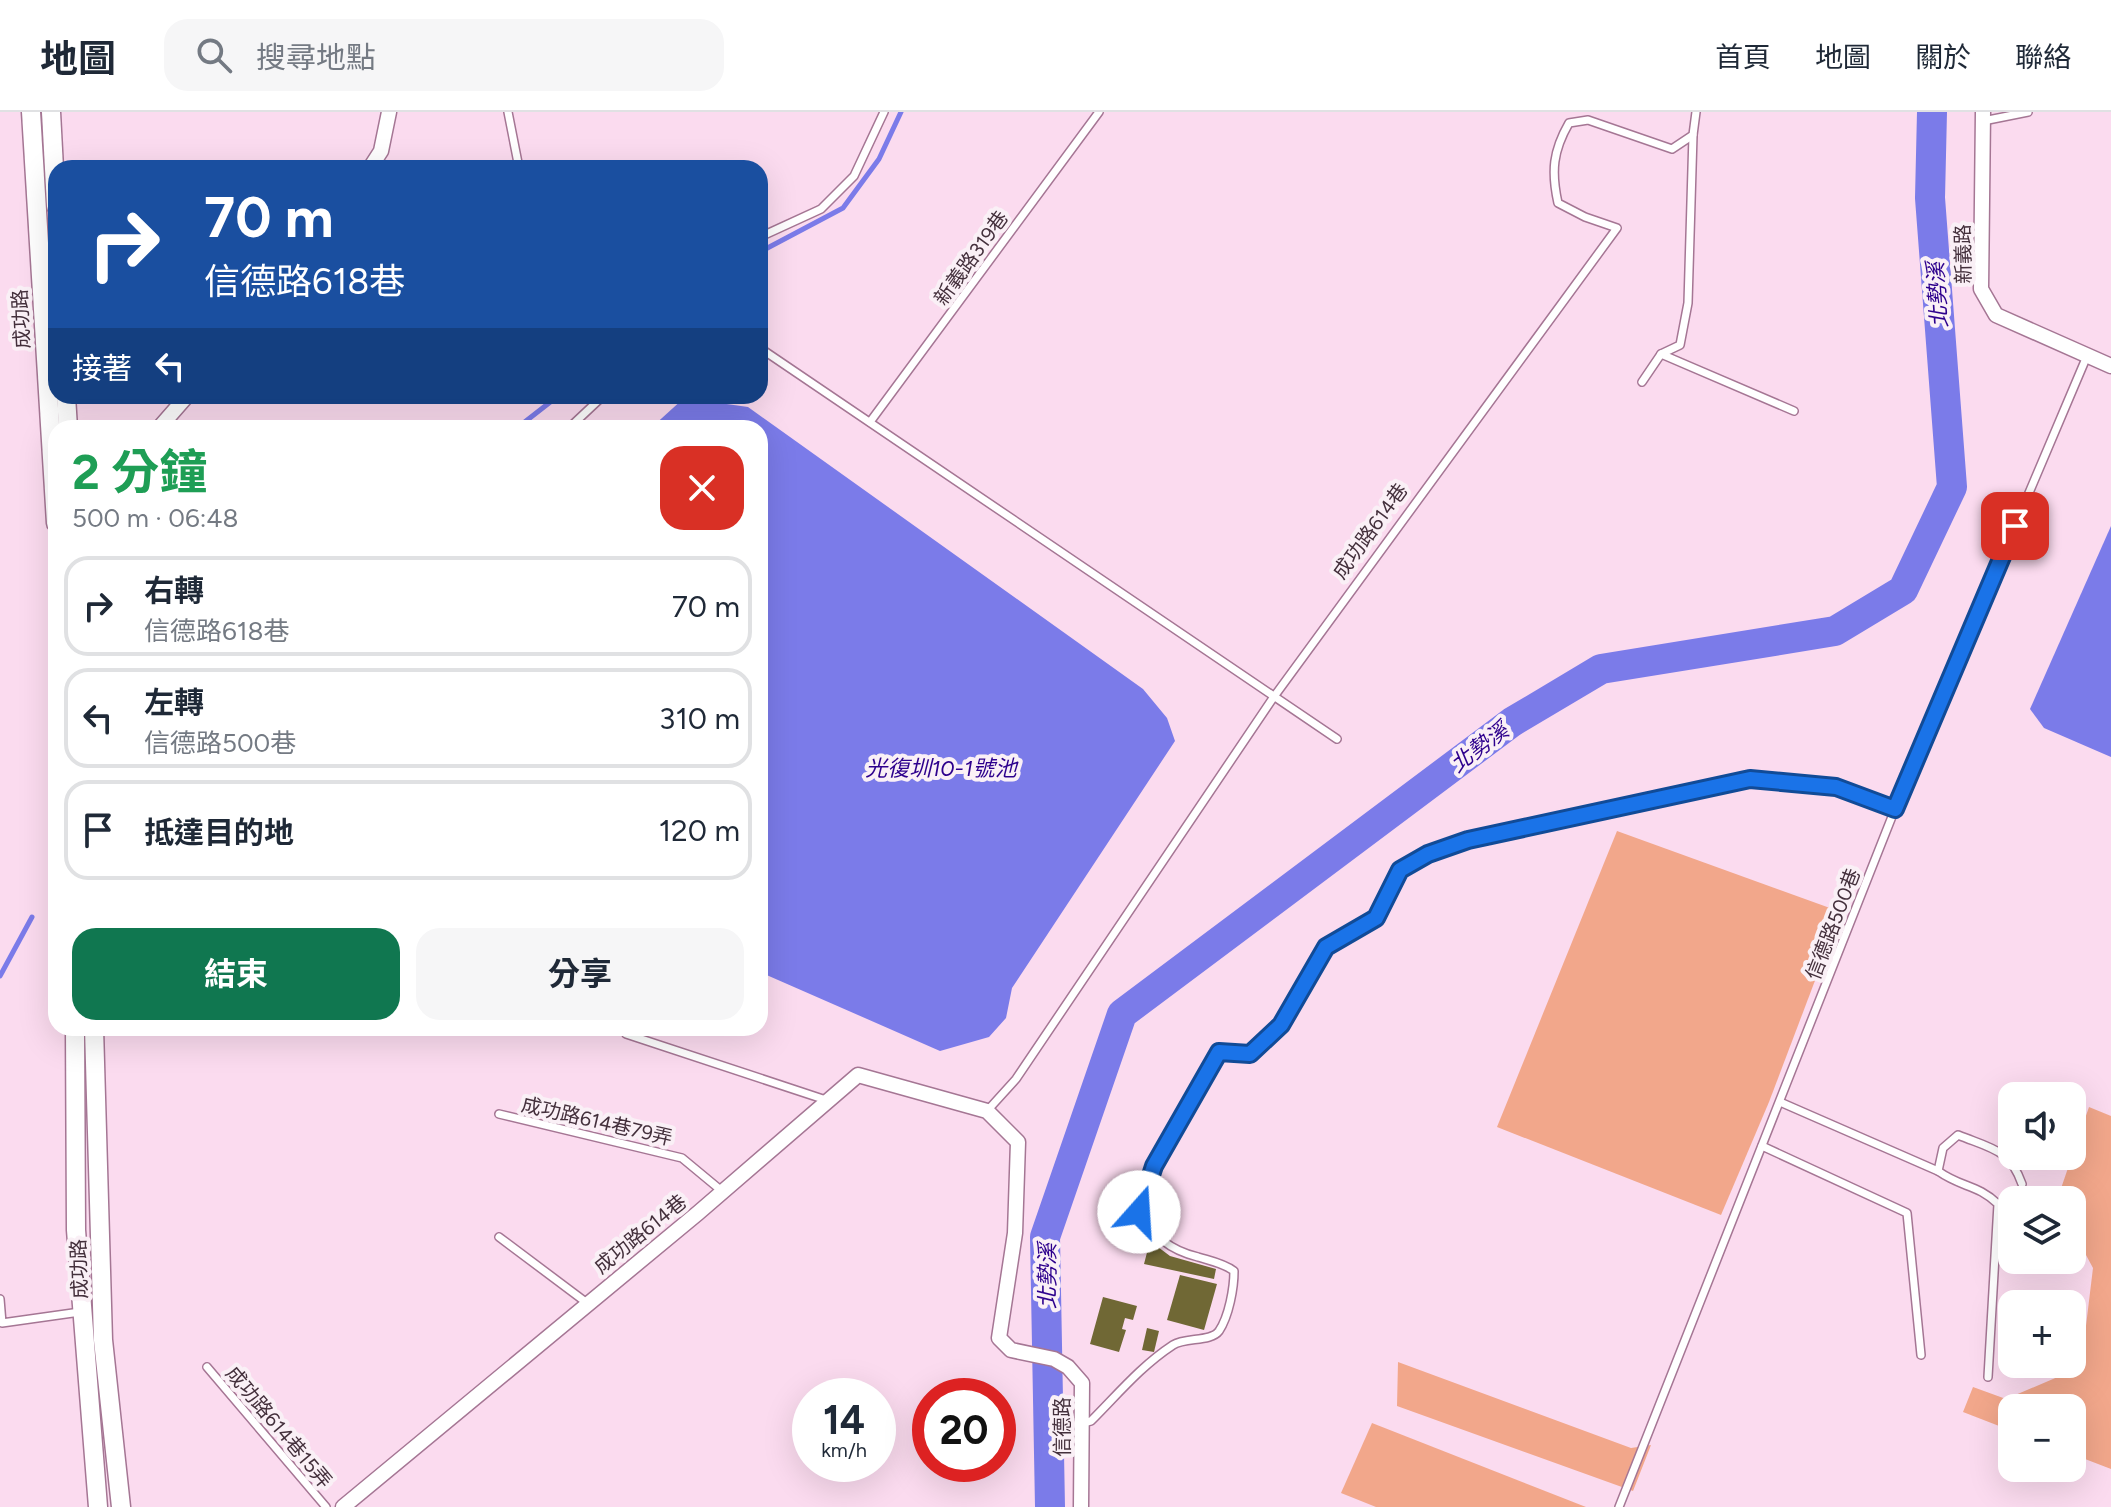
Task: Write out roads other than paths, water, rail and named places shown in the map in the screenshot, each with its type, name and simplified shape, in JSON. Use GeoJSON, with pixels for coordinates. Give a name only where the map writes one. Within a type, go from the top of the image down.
{"type":"FeatureCollection","features":[{"type":"Feature","properties":{"kind":"street","name":"成功路"},"geometry":{"type":"LineString","coordinates":[[31,112],[48,381]]}},
{"type":"Feature","properties":{"kind":"street"},"geometry":{"type":"LineString","coordinates":[[51,112],[54,160]]}},
{"type":"Feature","properties":{"kind":"street"},"geometry":{"type":"LineString","coordinates":[[375,160],[381,151],[389,112]]}},
{"type":"Feature","properties":{"kind":"street","name":"新義路"},"geometry":{"type":"LineString","coordinates":[[1983,116],[1981,289],[1996,315],[2111,366]]}},
{"type":"Feature","properties":{"kind":"street"},"geometry":{"type":"LineString","coordinates":[[166,420],[180,404]]}},
{"type":"Feature","properties":{"kind":"street","name":"成功路"},"geometry":{"type":"LineString","coordinates":[[75,1036],[76,1230],[98,1507]]}},
{"type":"Feature","properties":{"kind":"street","name":"成功路"},"geometry":{"type":"LineString","coordinates":[[94,1036],[102,1313],[121,1507]]}},
{"type":"Feature","properties":{"kind":"street","name":"成功路614巷"},"geometry":{"type":"LineString","coordinates":[[343,1507],[723,1192],[858,1075],[987,1111],[1018,1142],[1015,1233],[999,1338],[1011,1350],[1054,1359]]}},
{"type":"Feature","properties":{"kind":"street","name":"信德路"},"geometry":{"type":"LineString","coordinates":[[1054,1359],[1068,1367],[1082,1383],[1081,1507]]}},
{"type":"Feature","properties":{"kind":"lane"},"geometry":{"type":"LineString","coordinates":[[508,112],[517,160]]}},
{"type":"Feature","properties":{"kind":"lane"},"geometry":{"type":"LineString","coordinates":[[768,233],[821,209],[854,176],[884,112]]}},
{"type":"Feature","properties":{"kind":"lane","name":"新義路319巷"},"geometry":{"type":"LineString","coordinates":[[870,422],[1099,112]]}},
{"type":"Feature","properties":{"kind":"lane"},"geometry":{"type":"LineString","coordinates":[[1642,382],[1661,354],[1680,345],[1688,303],[1696,112]]}},
{"type":"Feature","properties":{"kind":"lane"},"geometry":{"type":"LineString","coordinates":[[1983,116],[2028,112]]}},
{"type":"Feature","properties":{"kind":"lane","name":"成功路614巷"},"geometry":{"type":"LineString","coordinates":[[987,1111],[1016,1079],[1273,698],[1617,228],[1558,203],[1553,178],[1554,148],[1569,123],[1588,120],[1672,149],[1693,135]]}},
{"type":"Feature","properties":{"kind":"lane"},"geometry":{"type":"LineString","coordinates":[[768,353],[1337,739]]}},
{"type":"Feature","properties":{"kind":"lane"},"geometry":{"type":"LineString","coordinates":[[1661,354],[1794,411]]}},
{"type":"Feature","properties":{"kind":"lane","name":"信德路500巷"},"geometry":{"type":"LineString","coordinates":[[1619,1507],[1895,809],[2087,356]]}},
{"type":"Feature","properties":{"kind":"lane"},"geometry":{"type":"LineString","coordinates":[[578,420],[594,404]]}},
{"type":"Feature","properties":{"kind":"lane"},"geometry":{"type":"LineString","coordinates":[[1083,1423],[1091,1421],[1141,1367],[1176,1343],[1213,1336],[1220,1330],[1234,1284],[1234,1271],[1225,1265],[1171,1247],[1154,1235],[1139,1212],[1154,1166],[1219,1052],[1250,1054],[1264,1044],[1297,1000],[1319,955],[1326,947],[1376,918],[1400,870],[1411,862],[1468,840],[1750,779],[1836,787],[1895,809]]}},
{"type":"Feature","properties":{"kind":"lane"},"geometry":{"type":"LineString","coordinates":[[632,1036],[828,1101]]}},
{"type":"Feature","properties":{"kind":"lane"},"geometry":{"type":"LineString","coordinates":[[1780,1102],[1938,1171],[1956,1184],[1982,1190],[1998,1204],[1988,1377]]}},
{"type":"Feature","properties":{"kind":"lane","name":"成功路614巷79弄"},"geometry":{"type":"LineString","coordinates":[[499,1114],[682,1158],[723,1192]]}},
{"type":"Feature","properties":{"kind":"lane"},"geometry":{"type":"LineString","coordinates":[[1938,1171],[1943,1148],[1958,1135],[2014,1161],[2022,1184]]}},
{"type":"Feature","properties":{"kind":"lane"},"geometry":{"type":"LineString","coordinates":[[1762,1146],[1907,1213],[1921,1355]]}},
{"type":"Feature","properties":{"kind":"lane"},"geometry":{"type":"LineString","coordinates":[[499,1237],[587,1303]]}},
{"type":"Feature","properties":{"kind":"lane"},"geometry":{"type":"LineString","coordinates":[[0,1299],[2,1323],[82,1312],[102,1313]]}},
{"type":"Feature","properties":{"kind":"lane","name":"成功路614巷15弄"},"geometry":{"type":"LineString","coordinates":[[207,1367],[326,1507]]}},
{"type":"Feature","properties":{"kind":"water","name":"光復圳10-1號池"},"geometry":{"type":"Polygon","coordinates":[[[677,404],[727,404],[748,407],[766,420],[660,420],[677,404]]]}},
{"type":"Feature","properties":{"kind":"water","name":"光復圳10-1號池"},"geometry":{"type":"Polygon","coordinates":[[[768,421],[1143,689],[1167,718],[1175,741],[1012,988],[1006,1018],[989,1037],[940,1051],[768,976],[768,421]]]}},
{"type":"Feature","properties":{"kind":"water"},"geometry":{"type":"Polygon","coordinates":[[[2111,526],[2111,757],[2044,728],[2030,709],[2111,526]]]}},
{"type":"Feature","properties":{"kind":"waterway"},"geometry":{"type":"LineString","coordinates":[[768,248],[843,208],[879,159],[901,112]]}},
{"type":"Feature","properties":{"kind":"waterway","name":"北勢溪"},"geometry":{"type":"LineString","coordinates":[[1050,1507],[1045,1237],[1122,1014],[1512,722],[1601,669],[1835,631],[1903,590],[1952,487],[1930,198],[1932,112]]}},
{"type":"Feature","properties":{"kind":"waterway"},"geometry":{"type":"LineString","coordinates":[[527,420],[548,404]]}},
{"type":"Feature","properties":{"kind":"waterway"},"geometry":{"type":"LineString","coordinates":[[0,976],[32,917]]}}]}
